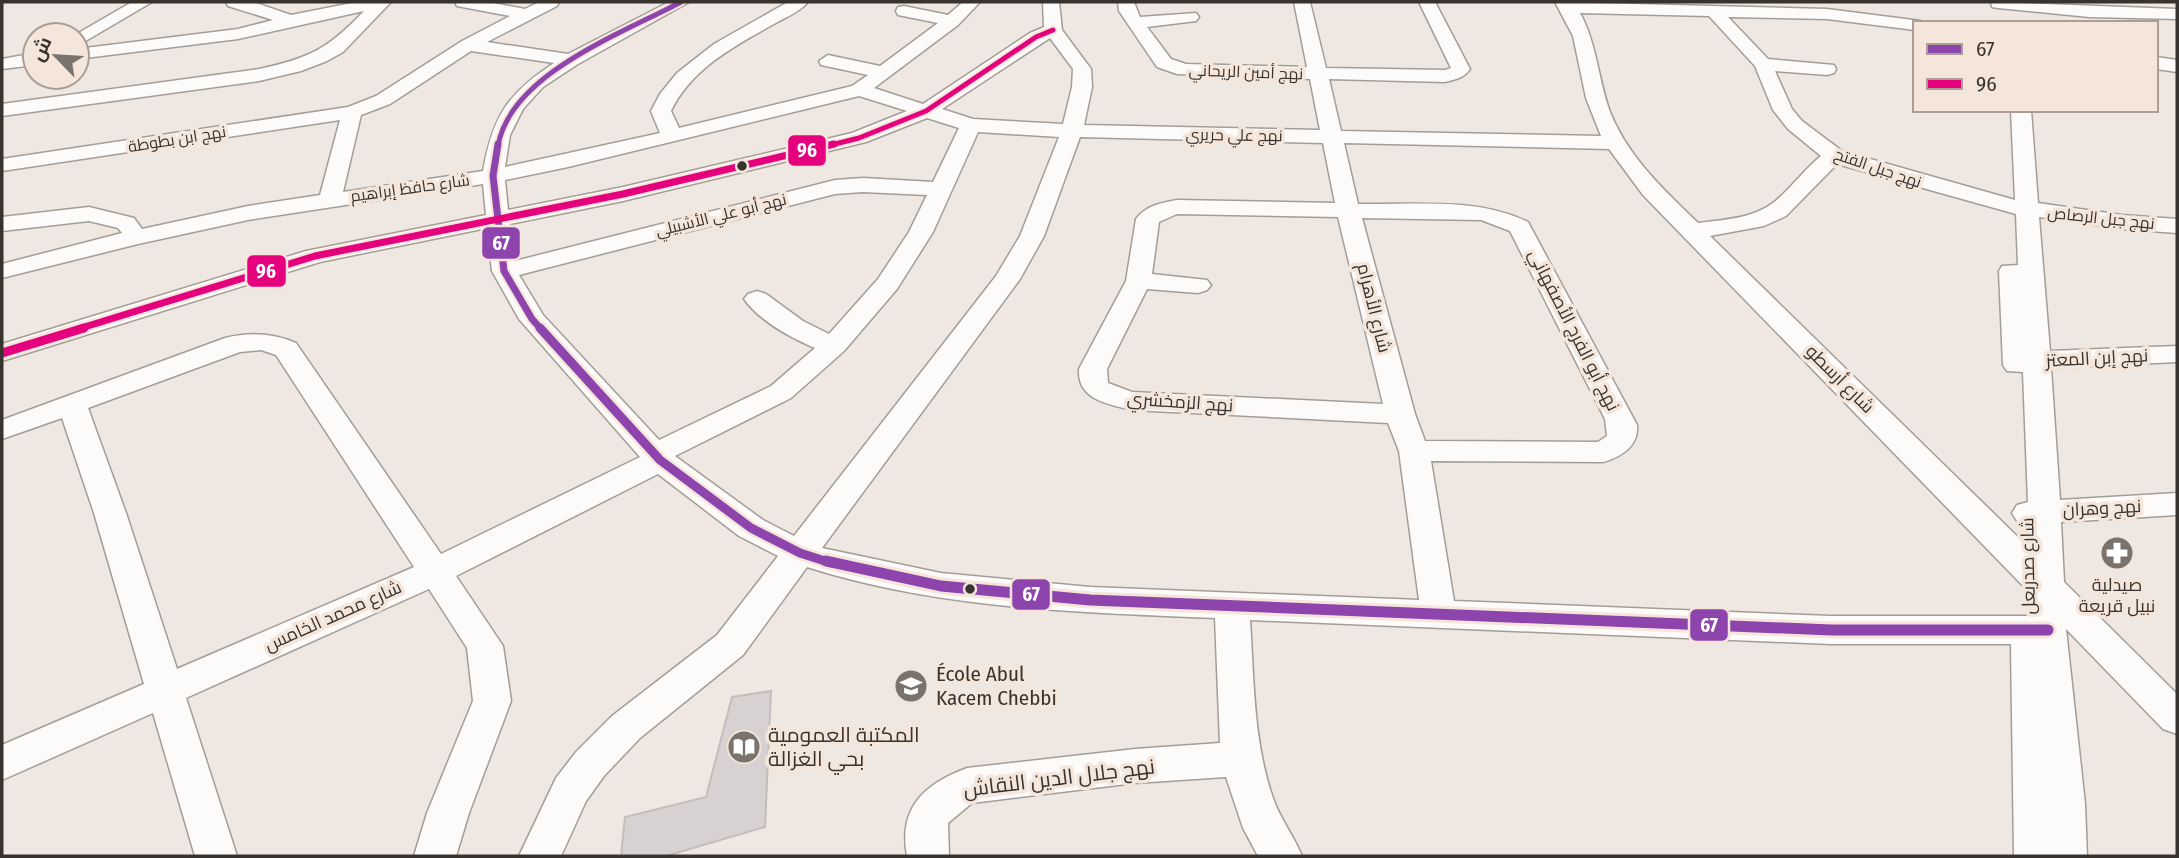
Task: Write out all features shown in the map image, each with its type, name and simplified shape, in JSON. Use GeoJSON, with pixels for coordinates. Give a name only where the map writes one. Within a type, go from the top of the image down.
{"type":"FeatureCollection","features":[{"type":"Feature","properties":{"kind":"street"},"geometry":{"type":"LineString","coordinates":[[91,33],[144,2]]}},
{"type":"Feature","properties":{"kind":"street"},"geometry":{"type":"LineString","coordinates":[[234,2],[290,21]]}},
{"type":"Feature","properties":{"kind":"street"},"geometry":{"type":"LineString","coordinates":[[2,110],[259,75],[289,68],[326,55],[336,48],[381,2]]}},
{"type":"Feature","properties":{"kind":"street"},"geometry":{"type":"LineString","coordinates":[[91,52],[214,38],[381,2],[398,2]]}},
{"type":"Feature","properties":{"kind":"street"},"geometry":{"type":"LineString","coordinates":[[463,2],[526,14]]}},
{"type":"Feature","properties":{"kind":"street","name":"نهج ابن بطوطة"},"geometry":{"type":"LineString","coordinates":[[2,165],[352,112],[395,92],[468,45],[551,2]]}},
{"type":"Feature","properties":{"kind":"street"},"geometry":{"type":"LineString","coordinates":[[681,2],[571,60],[536,83],[514,107],[499,135],[493,176],[504,271],[532,319],[658,457],[751,528],[800,553],[842,566],[942,586],[1090,600],[1832,630],[2038,629]]}},
{"type":"Feature","properties":{"kind":"street"},"geometry":{"type":"LineString","coordinates":[[764,2],[797,4]]}},
{"type":"Feature","properties":{"kind":"street"},"geometry":{"type":"LineString","coordinates":[[859,90],[972,2]]}},
{"type":"Feature","properties":{"kind":"street","name":"نهج أمين الريحاني"},"geometry":{"type":"LineString","coordinates":[[1126,2],[1127,11],[1135,23],[1164,63],[1172,67],[1197,72],[1457,74],[1461,69],[1427,2]]}},
{"type":"Feature","properties":{"kind":"street","name":"شارع الأهرام"},"geometry":{"type":"LineString","coordinates":[[1302,2],[1348,209],[1400,414],[1414,451],[1439,615]]}},
{"type":"Feature","properties":{"kind":"street"},"geometry":{"type":"LineString","coordinates":[[2007,3],[2090,12],[2177,14]]}},
{"type":"Feature","properties":{"kind":"street"},"geometry":{"type":"LineString","coordinates":[[2001,21],[2007,3]]}},
{"type":"Feature","properties":{"kind":"street"},"geometry":{"type":"LineString","coordinates":[[2007,3],[2015,21]]}},
{"type":"Feature","properties":{"kind":"street"},"geometry":{"type":"LineString","coordinates":[[671,136],[661,111],[667,96],[682,77],[797,4]]}},
{"type":"Feature","properties":{"kind":"street"},"geometry":{"type":"LineString","coordinates":[[1566,5],[1827,14],[1913,25]]}},
{"type":"Feature","properties":{"kind":"street","name":"شارع أرسطو"},"geometry":{"type":"LineString","coordinates":[[1566,5],[1584,35],[1596,99],[1614,144],[1651,190],[2177,718]]}},
{"type":"Feature","properties":{"kind":"street"},"geometry":{"type":"LineString","coordinates":[[904,11],[952,20]]}},
{"type":"Feature","properties":{"kind":"street","name":"نهج جبل الفتح"},"geometry":{"type":"LineString","coordinates":[[1713,11],[1763,64],[1783,110],[1795,125],[1834,156],[2016,208]]}},
{"type":"Feature","properties":{"kind":"street"},"geometry":{"type":"LineString","coordinates":[[2,353],[315,256],[623,194],[816,149],[883,130],[926,111],[1036,37],[1052,16],[1084,73],[1072,131],[1032,236],[1007,279],[730,645],[626,727],[590,764],[570,790],[540,856]]}},
{"type":"Feature","properties":{"kind":"street"},"geometry":{"type":"LineString","coordinates":[[1135,23],[1190,18]]}},
{"type":"Feature","properties":{"kind":"street"},"geometry":{"type":"LineString","coordinates":[[468,45],[571,60]]}},
{"type":"Feature","properties":{"kind":"street"},"geometry":{"type":"LineString","coordinates":[[2,64],[21,61]]}},
{"type":"Feature","properties":{"kind":"street"},"geometry":{"type":"LineString","coordinates":[[828,61],[882,72]]}},
{"type":"Feature","properties":{"kind":"street"},"geometry":{"type":"LineString","coordinates":[[2158,63],[2177,66]]}},
{"type":"Feature","properties":{"kind":"street"},"geometry":{"type":"LineString","coordinates":[[1763,64],[1828,69]]}},
{"type":"Feature","properties":{"kind":"street","name":"شارع حافظ إبراهيم"},"geometry":{"type":"LineString","coordinates":[[2,271],[136,237],[330,199],[493,176],[806,106],[859,90]]}},
{"type":"Feature","properties":{"kind":"street","name":"نهج علي حريري"},"geometry":{"type":"LineString","coordinates":[[859,90],[971,125],[1072,131],[1614,144]]}},
{"type":"Feature","properties":{"kind":"street"},"geometry":{"type":"LineString","coordinates":[[330,199],[352,112]]}},
{"type":"Feature","properties":{"kind":"street"},"geometry":{"type":"LineString","coordinates":[[2005,112],[2016,208]]}},
{"type":"Feature","properties":{"kind":"street"},"geometry":{"type":"LineString","coordinates":[[2016,208],[2021,112]]}},
{"type":"Feature","properties":{"kind":"street","name":"شارع محمد الخامس"},"geometry":{"type":"LineString","coordinates":[[2,763],[437,570],[781,392],[834,345],[888,284],[921,232],[971,125]]}},
{"type":"Feature","properties":{"kind":"street"},"geometry":{"type":"LineString","coordinates":[[1693,231],[1759,221],[1776,213],[1789,202],[1807,178],[1834,156]]}},
{"type":"Feature","properties":{"kind":"street","name":"نهج أبو علي الأشبيلي"},"geometry":{"type":"LineString","coordinates":[[504,271],[835,187],[942,189]]}},
{"type":"Feature","properties":{"kind":"street","name":"نهج جبل الرصاص"},"geometry":{"type":"LineString","coordinates":[[2016,208],[2122,222],[2177,226]]}},
{"type":"Feature","properties":{"kind":"street","name":"شارع صدربعل"},"geometry":{"type":"LineString","coordinates":[[2016,208],[2035,512],[2038,629],[2035,856]]}},
{"type":"Feature","properties":{"kind":"street","name":"نهج الزمخشري"},"geometry":{"type":"LineString","coordinates":[[1348,209],[1161,209],[1148,219],[1139,281],[1093,369],[1092,379],[1095,387],[1102,393],[1132,401],[1400,414]]}},
{"type":"Feature","properties":{"kind":"street","name":"نهج أبو الفرج الأصفهاني"},"geometry":{"type":"LineString","coordinates":[[1348,209],[1481,213],[1498,216],[1520,227],[1624,429],[1617,446],[1603,452],[1414,451]]}},
{"type":"Feature","properties":{"kind":"street"},"geometry":{"type":"LineString","coordinates":[[2,224],[89,214],[125,223],[136,237]]}},
{"type":"Feature","properties":{"kind":"street"},"geometry":{"type":"LineString","coordinates":[[1139,281],[1198,285]]}},
{"type":"Feature","properties":{"kind":"street"},"geometry":{"type":"LineString","coordinates":[[757,299],[783,322],[809,338],[834,345]]}},
{"type":"Feature","properties":{"kind":"street"},"geometry":{"type":"LineString","coordinates":[[2,430],[236,344],[258,341],[275,343],[286,349],[437,570],[485,646],[492,701],[448,813],[435,856]]}},
{"type":"Feature","properties":{"kind":"street","name":"نهج إبن المعتز"},"geometry":{"type":"LineString","coordinates":[[2027,361],[2177,354]]}},
{"type":"Feature","properties":{"kind":"street"},"geometry":{"type":"LineString","coordinates":[[72,404],[110,513],[216,856]]}},
{"type":"Feature","properties":{"kind":"street","name":"نهج وهران"},"geometry":{"type":"LineString","coordinates":[[2035,512],[2177,504]]}},
{"type":"Feature","properties":{"kind":"street"},"geometry":{"type":"LineString","coordinates":[[1233,607],[1240,759],[1250,798],[1268,838],[1281,856]]}},
{"type":"Feature","properties":{"kind":"street","name":"شارع صدربعل"},"geometry":{"type":"LineString","coordinates":[[2038,629],[2064,804],[2066,856]]}},
{"type":"Feature","properties":{"kind":"street","name":"نهج جلال الدين النقاش"},"geometry":{"type":"LineString","coordinates":[[928,856],[925,831],[933,809],[948,794],[967,786],[1135,766],[1240,759]]}},
{"type":"Feature","properties":{"kind":"building","name":"المكتبة العمومية بحي الغزالة"},"geometry":{"type":"Polygon","coordinates":[[[771,691],[765,827],[666,856],[621,856],[625,817],[706,797],[732,697],[771,691]]]}},
{"type":"Feature","properties":{"kind":"transit line","name":"67"},"geometry":{"type":"LineString","coordinates":[[681,2],[571,60],[536,83],[514,107],[500,135],[493,176],[504,271],[532,319],[660,460],[751,528],[800,553],[842,566],[941,586],[1090,600],[1831,630],[2048,630]]}},
{"type":"Feature","properties":{"kind":"transit line","name":"96"},"geometry":{"type":"LineString","coordinates":[[2,353],[315,256],[623,194],[859,138],[926,111],[1036,37],[1053,30]]}},
{"type":"Feature","properties":{"kind":"place","name":"صيدلية نبيل قريعة"},"geometry":{"type":"Point","coordinates":[2117,553]}},
{"type":"Feature","properties":{"kind":"place","name":"École Abul Kacem Chebbi"},"geometry":{"type":"Point","coordinates":[911,686]}},
{"type":"Feature","properties":{"kind":"place","name":"المكتبة العمومية بحي الغزالة"},"geometry":{"type":"Point","coordinates":[744,747]}}]}
